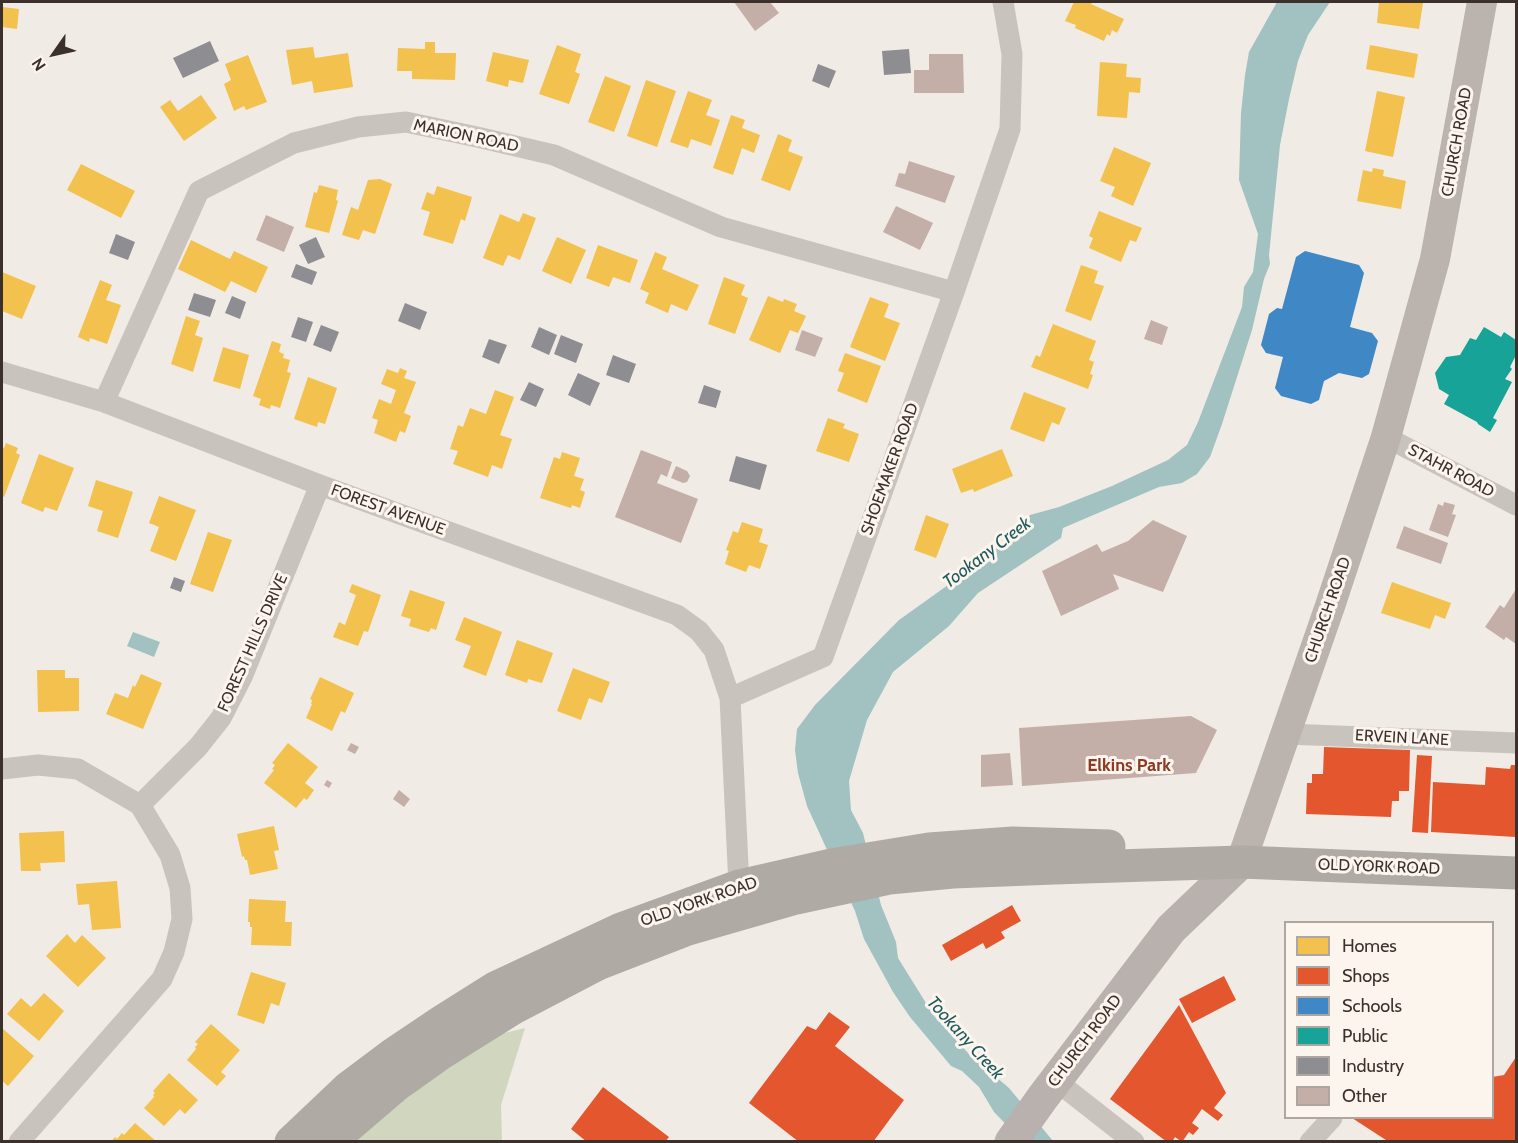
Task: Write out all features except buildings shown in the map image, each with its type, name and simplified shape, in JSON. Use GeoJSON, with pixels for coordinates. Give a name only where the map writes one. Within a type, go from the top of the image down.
{"type":"FeatureCollection","features":[{"type":"Feature","properties":{"kind":"highway","name":"OLD YORK ROAD"},"geometry":{"type":"LineString","coordinates":[[291,1142],[348,1088],[431,1028],[495,988],[621,929],[739,886],[836,877],[884,868],[929,849],[1013,843],[1126,847],[1241,862],[1516,873]]}},
{"type":"Feature","properties":{"kind":"highway","name":"OLD YORK ROAD"},"geometry":{"type":"LineString","coordinates":[[330,1142],[398,1084],[440,1054],[512,1009],[597,965],[685,930],[796,898],[836,877]]}},
{"type":"Feature","properties":{"kind":"main road","name":"CHURCH ROAD"},"geometry":{"type":"LineString","coordinates":[[1011,1142],[1049,1088],[1171,929],[1241,862]]}},
{"type":"Feature","properties":{"kind":"street","name":"SHOEMAKER ROAD"},"geometry":{"type":"LineString","coordinates":[[730,698],[823,657],[1010,129],[1012,54],[1003,2]]}},
{"type":"Feature","properties":{"kind":"street","name":"CHURCH ROAD"},"geometry":{"type":"LineString","coordinates":[[1241,862],[1287,734],[1386,437],[1436,259],[1482,2]]}},
{"type":"Feature","properties":{"kind":"street","name":"MARION ROAD"},"geometry":{"type":"LineString","coordinates":[[104,402],[199,191],[294,143],[358,127],[406,122],[554,155],[721,227],[954,292]]}},
{"type":"Feature","properties":{"kind":"street","name":"FOREST AVENUE"},"geometry":{"type":"LineString","coordinates":[[2,372],[104,402],[320,485],[677,615],[699,631],[714,650],[730,698]]}},
{"type":"Feature","properties":{"kind":"street","name":"STAHR ROAD"},"geometry":{"type":"LineString","coordinates":[[1386,437],[1516,505]]}},
{"type":"Feature","properties":{"kind":"street","name":"FOREST HILLS DRIVE"},"geometry":{"type":"LineString","coordinates":[[140,805],[198,747],[221,718],[242,677],[320,485]]}},
{"type":"Feature","properties":{"kind":"street"},"geometry":{"type":"LineString","coordinates":[[730,698],[739,886]]}},
{"type":"Feature","properties":{"kind":"street","name":"ERVEIN LANE"},"geometry":{"type":"LineString","coordinates":[[1287,734],[1516,743]]}},
{"type":"Feature","properties":{"kind":"street"},"geometry":{"type":"LineString","coordinates":[[2,769],[38,765],[78,770],[140,805],[170,855],[180,888],[182,919],[174,952],[162,979],[20,1142]]}},
{"type":"Feature","properties":{"kind":"street"},"geometry":{"type":"LineString","coordinates":[[1049,1088],[1134,1142]]}},
{"type":"Feature","properties":{"kind":"street"},"geometry":{"type":"LineString","coordinates":[[1310,1142],[1331,1119]]}},
{"type":"Feature","properties":{"kind":"green space"},"geometry":{"type":"Polygon","coordinates":[[[525,1028],[501,1105],[502,1141],[355,1142],[413,1093],[492,1036],[525,1028]]]}},
{"type":"Feature","properties":{"kind":"water"},"geometry":{"type":"Polygon","coordinates":[[[1277,2],[1330,2],[1308,35],[1298,61],[1280,145],[1270,264],[1264,279],[1252,330],[1210,457],[1197,474],[1182,483],[1159,487],[1063,528],[1061,538],[978,593],[949,626],[893,672],[867,720],[849,781],[851,810],[863,833],[881,905],[896,942],[898,958],[934,1016],[968,1053],[1009,1088],[1053,1141],[1022,1141],[994,1112],[979,1087],[962,1071],[951,1066],[910,1017],[893,992],[864,939],[855,911],[807,806],[798,773],[795,750],[797,729],[815,705],[899,620],[976,565],[1006,540],[1030,515],[1059,507],[1112,486],[1168,460],[1187,445],[1242,307],[1244,287],[1253,272],[1258,234],[1239,180],[1241,113],[1249,52],[1277,2]]]}},
{"type":"Feature","properties":{"kind":"water"},"geometry":{"type":"Polygon","coordinates":[[[133,632],[160,642],[154,657],[127,646],[133,632]]]}},
{"type":"Feature","properties":{"kind":"district","name":"Elkins Park"},"geometry":{"type":"Point","coordinates":[1129,766]}},
{"type":"Feature","properties":{"kind":"water label","name":"Tookany Creek"},"geometry":{"type":"Point","coordinates":[987,553]}},
{"type":"Feature","properties":{"kind":"water label","name":"Tookany Creek"},"geometry":{"type":"Point","coordinates":[965,1038]}}]}
